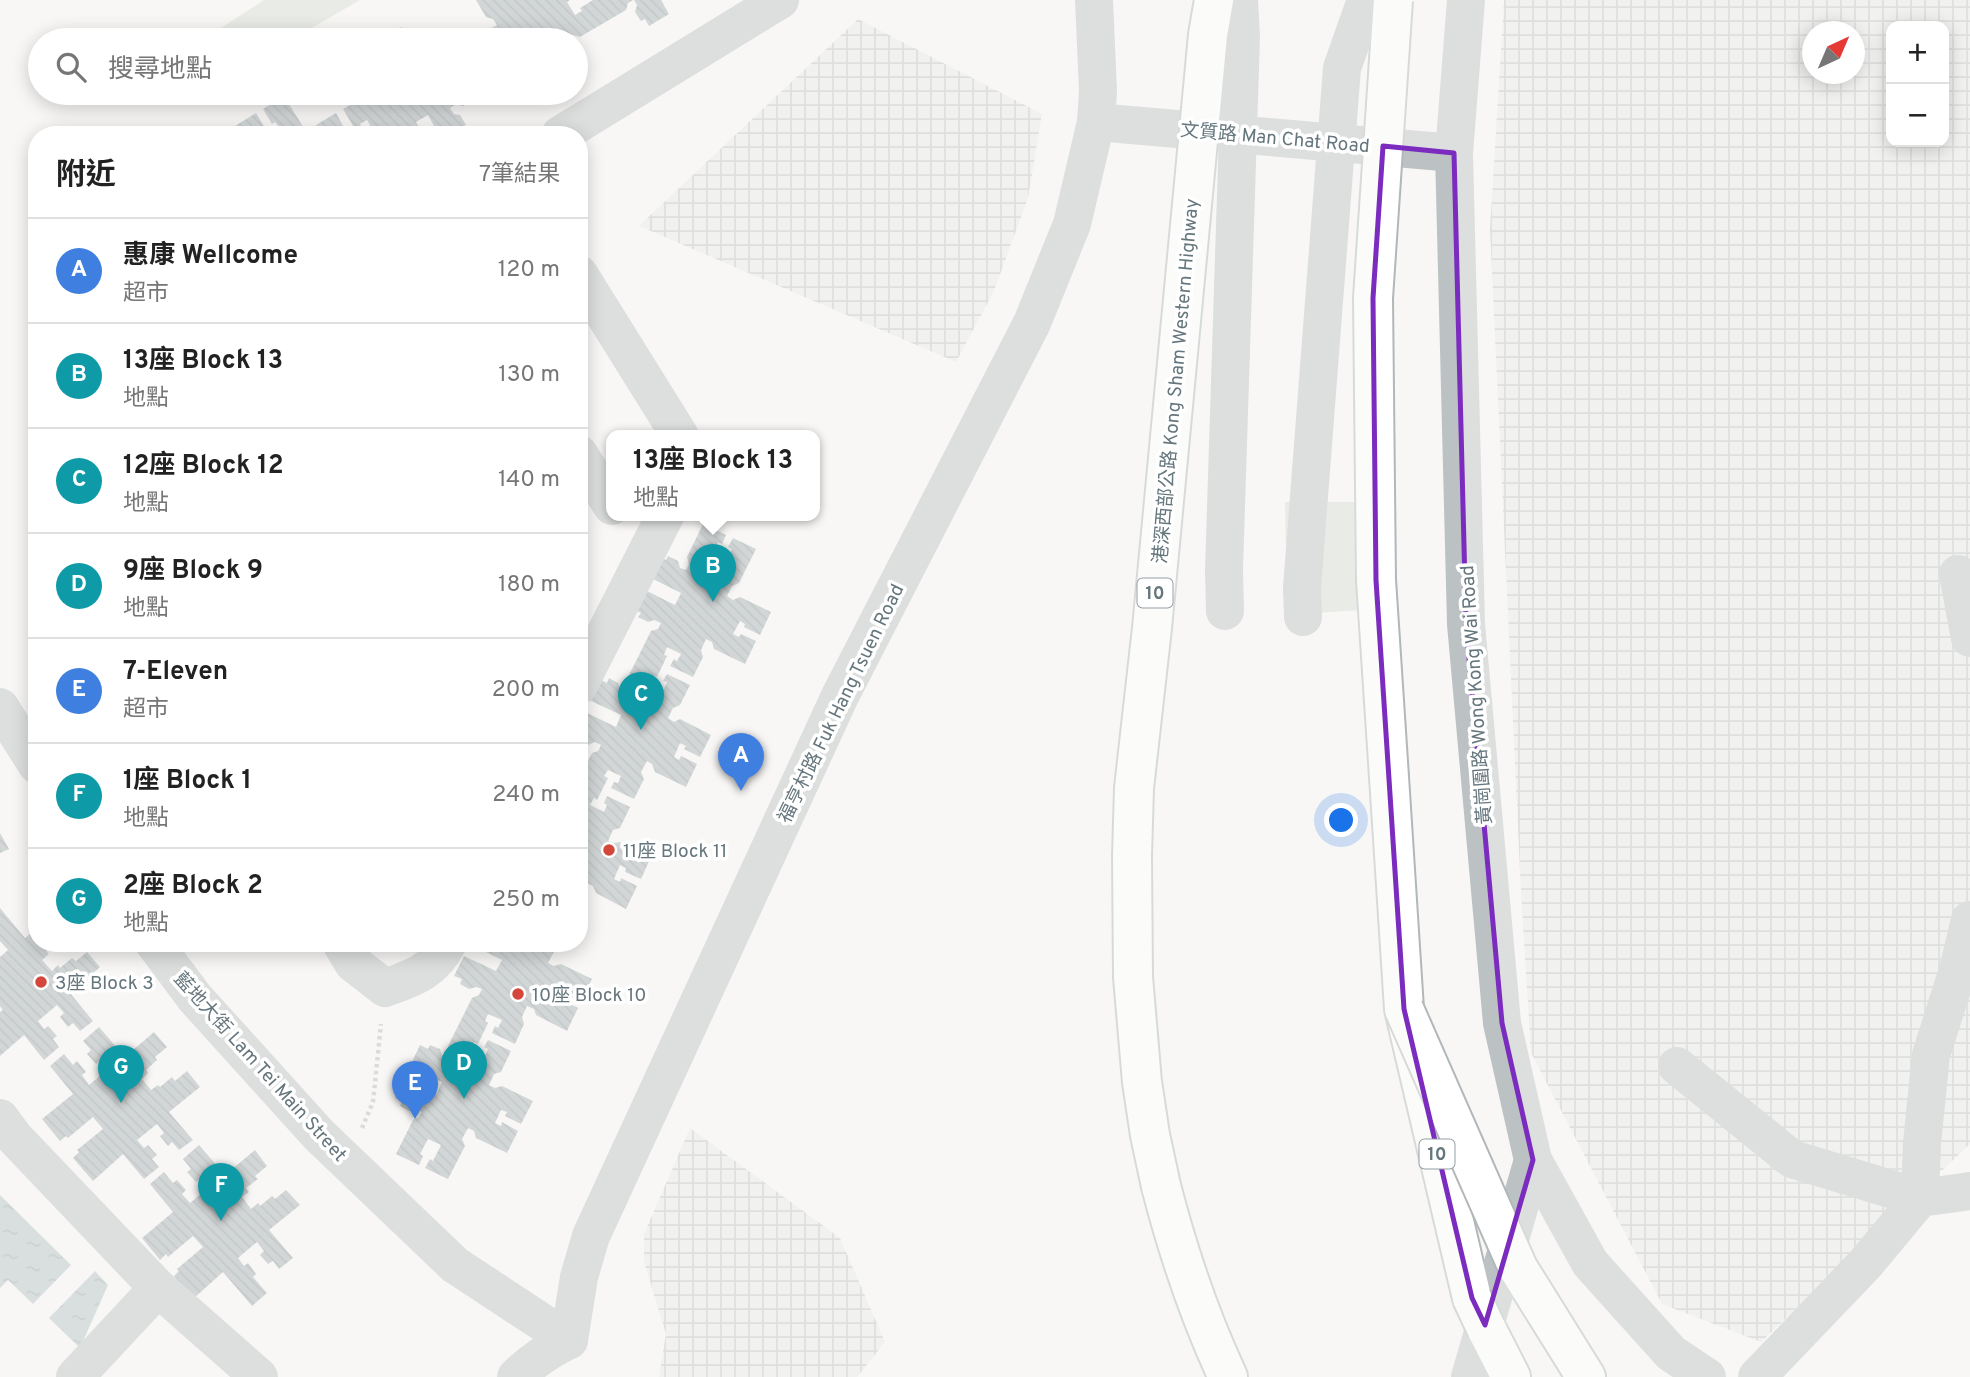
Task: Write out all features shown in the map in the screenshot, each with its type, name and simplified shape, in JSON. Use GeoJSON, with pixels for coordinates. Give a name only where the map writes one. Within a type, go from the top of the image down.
{"type":"FeatureCollection","features":[{"type":"Feature","properties":{"kind":"highway","name":"港深西部公路 Kong Sham Western Highway"},"geometry":{"type":"LineString","coordinates":[[1213,0],[1134,788],[1131,920],[1136,1029],[1150,1135],[1179,1252],[1204,1324],[1227,1377]]}},
{"type":"Feature","properties":{"kind":"highway","name":"10"},"geometry":{"type":"LineString","coordinates":[[1393,0],[1373,298],[1376,567],[1404,1009],[1472,1298],[1511,1377]]}},
{"type":"Feature","properties":{"kind":"highway"},"geometry":{"type":"LineString","coordinates":[[1404,1009],[1518,1268],[1586,1377]]}},
{"type":"Feature","properties":{"kind":"street"},"geometry":{"type":"LineString","coordinates":[[575,126],[780,0]]}},
{"type":"Feature","properties":{"kind":"street","name":"福亨村路 Fuk Hang Tsuen Road"},"geometry":{"type":"LineString","coordinates":[[569,1340],[579,1278],[591,1236],[841,696],[1032,323],[1072,224],[1096,122],[1098,91],[1094,0]]}},
{"type":"Feature","properties":{"kind":"street"},"geometry":{"type":"LineString","coordinates":[[1221,133],[1237,0]]}},
{"type":"Feature","properties":{"kind":"street"},"geometry":{"type":"LineString","coordinates":[[1225,611],[1224,557],[1241,37],[1237,0]]}},
{"type":"Feature","properties":{"kind":"street"},"geometry":{"type":"LineString","coordinates":[[1303,617],[1301,588],[1342,68],[1366,0]]}},
{"type":"Feature","properties":{"kind":"street","name":"黃崗圍路 Wong Kong Wai Road"},"geometry":{"type":"LineString","coordinates":[[1466,0],[1454,153],[1466,624],[1502,1023],[1533,1160],[1470,1377]]}},
{"type":"Feature","properties":{"kind":"street","name":"文質路 Man Chat Road"},"geometry":{"type":"LineString","coordinates":[[1096,122],[1454,153]]}},
{"type":"Feature","properties":{"kind":"street"},"geometry":{"type":"LineString","coordinates":[[588,288],[676,430]]}},
{"type":"Feature","properties":{"kind":"street"},"geometry":{"type":"LineString","coordinates":[[588,469],[606,498]]}},
{"type":"Feature","properties":{"kind":"street"},"geometry":{"type":"LineString","coordinates":[[621,521],[644,558]]}},
{"type":"Feature","properties":{"kind":"street"},"geometry":{"type":"LineString","coordinates":[[588,667],[662,521]]}},
{"type":"Feature","properties":{"kind":"street"},"geometry":{"type":"LineString","coordinates":[[1958,574],[1970,638]]}},
{"type":"Feature","properties":{"kind":"street"},"geometry":{"type":"LineString","coordinates":[[0,707],[28,751]]}},
{"type":"Feature","properties":{"kind":"street"},"geometry":{"type":"LineString","coordinates":[[1757,1377],[1866,1263],[1920,1198],[1922,1143],[1931,1055],[1958,970],[1970,920]]}},
{"type":"Feature","properties":{"kind":"street","name":"藍地大街 Lam Tei Main Street"},"geometry":{"type":"LineString","coordinates":[[161,952],[195,998],[318,1135],[455,1265],[569,1340]]}},
{"type":"Feature","properties":{"kind":"street"},"geometry":{"type":"LineString","coordinates":[[346,952],[353,964],[385,988],[420,975],[443,952]]}},
{"type":"Feature","properties":{"kind":"street"},"geometry":{"type":"LineString","coordinates":[[1676,1066],[1792,1159],[1920,1198],[1970,1191]]}},
{"type":"Feature","properties":{"kind":"street"},"geometry":{"type":"LineString","coordinates":[[0,1118],[14,1137],[158,1288],[259,1377]]}},
{"type":"Feature","properties":{"kind":"street"},"geometry":{"type":"LineString","coordinates":[[1533,1160],[1590,1263],[1671,1353],[1707,1377]]}},
{"type":"Feature","properties":{"kind":"street"},"geometry":{"type":"LineString","coordinates":[[75,1377],[158,1288]]}},
{"type":"Feature","properties":{"kind":"street"},"geometry":{"type":"LineString","coordinates":[[516,1377],[544,1353],[569,1340]]}},
{"type":"Feature","properties":{"kind":"path"},"geometry":{"type":"LineString","coordinates":[[361,1131],[373,1101],[385,988]]}},
{"type":"Feature","properties":{"kind":"highlighted area"},"geometry":{"type":"Polygon","coordinates":[[[1383,146],[1454,153],[1466,624],[1502,1023],[1533,1160],[1485,1325],[1472,1298],[1404,1009],[1376,580],[1373,298],[1383,146]]]}},
{"type":"Feature","properties":{"kind":"shaded area"},"geometry":{"type":"Polygon","coordinates":[[[264,0],[360,0],[312,28],[221,28],[264,0]]]}},
{"type":"Feature","properties":{"kind":"shaded area"},"geometry":{"type":"Polygon","coordinates":[[[1504,0],[1970,0],[1970,1144],[1761,1342],[1662,1304],[1531,1053],[1490,229],[1504,0]]]}},
{"type":"Feature","properties":{"kind":"shaded area"},"geometry":{"type":"Polygon","coordinates":[[[858,19],[1042,114],[1028,198],[994,291],[956,362],[639,226],[858,19]]]}},
{"type":"Feature","properties":{"kind":"shaded area"},"geometry":{"type":"Polygon","coordinates":[[[1285,502],[1389,502],[1391,608],[1287,615],[1285,502]]]}},
{"type":"Feature","properties":{"kind":"shaded area"},"geometry":{"type":"Polygon","coordinates":[[[690,1128],[840,1238],[885,1342],[857,1377],[659,1377],[666,1334],[644,1262],[644,1234],[690,1128]]]}},
{"type":"Feature","properties":{"kind":"water"},"geometry":{"type":"Polygon","coordinates":[[[0,1195],[71,1265],[33,1304],[8,1280],[0,1288],[0,1195]]]}},
{"type":"Feature","properties":{"kind":"water"},"geometry":{"type":"Polygon","coordinates":[[[95,1271],[108,1285],[80,1348],[49,1318],[95,1271]]]}},
{"type":"Feature","properties":{"kind":"building"},"geometry":{"type":"Polygon","coordinates":[[[476,0],[570,0],[567,2],[575,15],[582,11],[580,8],[593,0],[633,0],[628,3],[626,10],[588,32],[588,28],[492,28],[497,25],[493,19],[486,17],[476,0]]]}},
{"type":"Feature","properties":{"kind":"building"},"geometry":{"type":"Polygon","coordinates":[[[634,0],[661,0],[669,14],[649,26],[645,19],[641,21],[635,12],[637,5],[634,0]]]}},
{"type":"Feature","properties":{"kind":"building"},"geometry":{"type":"Polygon","coordinates":[[[269,105],[290,105],[302,126],[278,126],[275,122],[272,124],[263,109],[269,105]]]}},
{"type":"Feature","properties":{"kind":"building"},"geometry":{"type":"Polygon","coordinates":[[[350,105],[454,105],[450,108],[454,114],[460,115],[466,125],[434,126],[428,115],[416,122],[418,126],[371,126],[367,120],[360,124],[361,126],[353,126],[343,109],[350,105]]]}},
{"type":"Feature","properties":{"kind":"building"},"geometry":{"type":"Polygon","coordinates":[[[256,113],[264,126],[235,126],[256,113]]]}},
{"type":"Feature","properties":{"kind":"building"},"geometry":{"type":"Polygon","coordinates":[[[336,113],[343,126],[316,126],[336,113]]]}},
{"type":"Feature","properties":{"kind":"building"},"geometry":{"type":"Polygon","coordinates":[[[703,524],[726,535],[722,544],[718,542],[711,558],[724,565],[732,549],[728,547],[733,538],[756,549],[739,583],[732,586],[727,596],[733,600],[740,597],[771,612],[760,635],[744,627],[745,624],[740,621],[733,634],[739,637],[741,634],[756,641],[745,664],[714,649],[712,642],[706,639],[701,650],[703,657],[693,677],[670,666],[681,654],[667,647],[664,655],[667,656],[657,677],[653,675],[650,683],[664,689],[667,682],[663,681],[667,674],[690,685],[680,705],[673,708],[668,718],[674,722],[680,719],[711,735],[700,757],[684,749],[686,746],[680,743],[674,757],[679,760],[681,756],[697,764],[686,787],[655,772],[652,764],[647,761],[641,772],[644,779],[634,799],[611,788],[614,782],[618,783],[621,776],[608,770],[604,776],[608,778],[597,800],[594,798],[590,805],[604,812],[607,796],[630,807],[620,828],[613,830],[608,841],[621,842],[651,857],[641,879],[625,872],[626,868],[620,865],[614,879],[620,882],[621,878],[637,886],[626,909],[596,893],[593,886],[588,884],[588,761],[601,745],[595,742],[588,745],[588,713],[616,727],[621,715],[589,700],[599,679],[607,683],[609,678],[618,683],[620,690],[627,693],[630,687],[627,679],[651,631],[658,629],[661,623],[654,620],[648,622],[638,617],[641,613],[633,609],[643,589],[675,605],[681,593],[649,577],[659,557],[666,560],[668,556],[678,561],[680,568],[686,570],[689,564],[687,557],[703,524]]]}},
{"type":"Feature","properties":{"kind":"building"},"geometry":{"type":"Polygon","coordinates":[[[0,833],[9,849],[0,853],[0,833]]]}},
{"type":"Feature","properties":{"kind":"building","name":"3座 Block 3"},"geometry":{"type":"Polygon","coordinates":[[[0,908],[25,938],[28,936],[28,952],[49,954],[42,960],[52,971],[72,958],[76,961],[87,952],[100,967],[70,993],[93,1021],[80,1031],[73,1023],[68,1027],[60,1017],[64,1013],[57,1005],[38,1021],[44,1029],[48,1026],[57,1036],[53,1039],[59,1047],[44,1060],[24,1035],[0,1056],[0,1012],[3,1010],[0,1006],[0,957],[8,950],[0,941],[0,908]]]}},
{"type":"Feature","properties":{"kind":"building"},"geometry":{"type":"Polygon","coordinates":[[[486,952],[554,952],[548,963],[554,966],[561,964],[592,979],[581,1001],[565,994],[567,990],[561,987],[554,1001],[560,1004],[562,1000],[578,1008],[567,1031],[536,1015],[534,1009],[527,1006],[522,1017],[524,1024],[515,1044],[492,1033],[502,1020],[488,1014],[485,1021],[488,1023],[478,1044],[474,1042],[471,1049],[485,1056],[488,1049],[484,1047],[488,1040],[511,1051],[501,1072],[494,1074],[489,1085],[495,1088],[502,1086],[533,1101],[521,1124],[505,1116],[507,1112],[501,1110],[495,1123],[501,1126],[502,1122],[518,1131],[507,1153],[476,1138],[474,1131],[468,1128],[462,1139],[465,1146],[448,1179],[425,1168],[430,1159],[433,1161],[441,1145],[428,1139],[420,1154],[423,1156],[419,1165],[396,1154],[413,1120],[422,1112],[416,1108],[409,1111],[400,1106],[402,1101],[395,1098],[405,1077],[437,1094],[442,1082],[410,1066],[420,1045],[428,1049],[430,1045],[440,1049],[442,1056],[448,1059],[451,1053],[448,1046],[472,998],[479,995],[482,989],[469,989],[460,984],[462,979],[454,976],[464,956],[496,971],[502,960],[486,952]]]}},
{"type":"Feature","properties":{"kind":"building"},"geometry":{"type":"Polygon","coordinates":[[[99,1027],[125,1057],[154,1032],[167,1047],[155,1057],[157,1060],[146,1070],[148,1073],[142,1079],[151,1090],[158,1085],[160,1087],[172,1077],[175,1081],[187,1071],[200,1087],[169,1112],[193,1140],[179,1150],[172,1142],[168,1146],[160,1136],[164,1133],[157,1124],[137,1140],[144,1148],[148,1145],[157,1155],[152,1159],[159,1167],[144,1179],[123,1154],[93,1181],[73,1158],[79,1152],[77,1150],[103,1129],[93,1117],[68,1138],[66,1136],[60,1141],[42,1119],[73,1094],[50,1066],[64,1054],[73,1065],[77,1061],[86,1072],[82,1075],[89,1085],[108,1069],[100,1060],[96,1064],[87,1054],[91,1050],[83,1041],[99,1027]]]}},
{"type":"Feature","properties":{"kind":"building"},"geometry":{"type":"Polygon","coordinates":[[[199,1145],[225,1175],[255,1150],[267,1166],[255,1176],[258,1179],[246,1188],[249,1192],[242,1197],[251,1209],[258,1203],[260,1206],[272,1196],[275,1199],[286,1190],[300,1205],[269,1230],[293,1258],[279,1269],[273,1261],[268,1264],[260,1255],[264,1251],[257,1242],[238,1258],[244,1266],[248,1263],[256,1274],[253,1277],[267,1293],[252,1306],[223,1272],[193,1299],[174,1276],[179,1271],[177,1269],[203,1247],[193,1236],[168,1257],[166,1254],[160,1260],[142,1238],[173,1212],[150,1184],[164,1172],[173,1183],[177,1180],[186,1190],[182,1194],[190,1203],[208,1188],[200,1179],[196,1182],[187,1172],[191,1169],[183,1159],[199,1145]]]}},
{"type":"Feature","properties":{"kind":"place","name":"13座 Block 13"},"geometry":{"type":"Point","coordinates":[713,602]}},
{"type":"Feature","properties":{"kind":"place","name":"12座 Block 12"},"geometry":{"type":"Point","coordinates":[641,730]}},
{"type":"Feature","properties":{"kind":"place","name":"惠康 Wellcome"},"geometry":{"type":"Point","coordinates":[741,791]}},
{"type":"Feature","properties":{"kind":"place","name":"11座 Block 11"},"geometry":{"type":"Point","coordinates":[609,850]}},
{"type":"Feature","properties":{"kind":"place","name":"3座 Block 3"},"geometry":{"type":"Point","coordinates":[41,982]}},
{"type":"Feature","properties":{"kind":"place","name":"10座 Block 10"},"geometry":{"type":"Point","coordinates":[518,994]}},
{"type":"Feature","properties":{"kind":"place","name":"9座 Block 9"},"geometry":{"type":"Point","coordinates":[464,1099]}},
{"type":"Feature","properties":{"kind":"place","name":"2座 Block 2"},"geometry":{"type":"Point","coordinates":[121,1103]}},
{"type":"Feature","properties":{"kind":"place","name":"7-Eleven"},"geometry":{"type":"Point","coordinates":[415,1119]}},
{"type":"Feature","properties":{"kind":"place","name":"1座 Block 1"},"geometry":{"type":"Point","coordinates":[221,1221]}}]}
